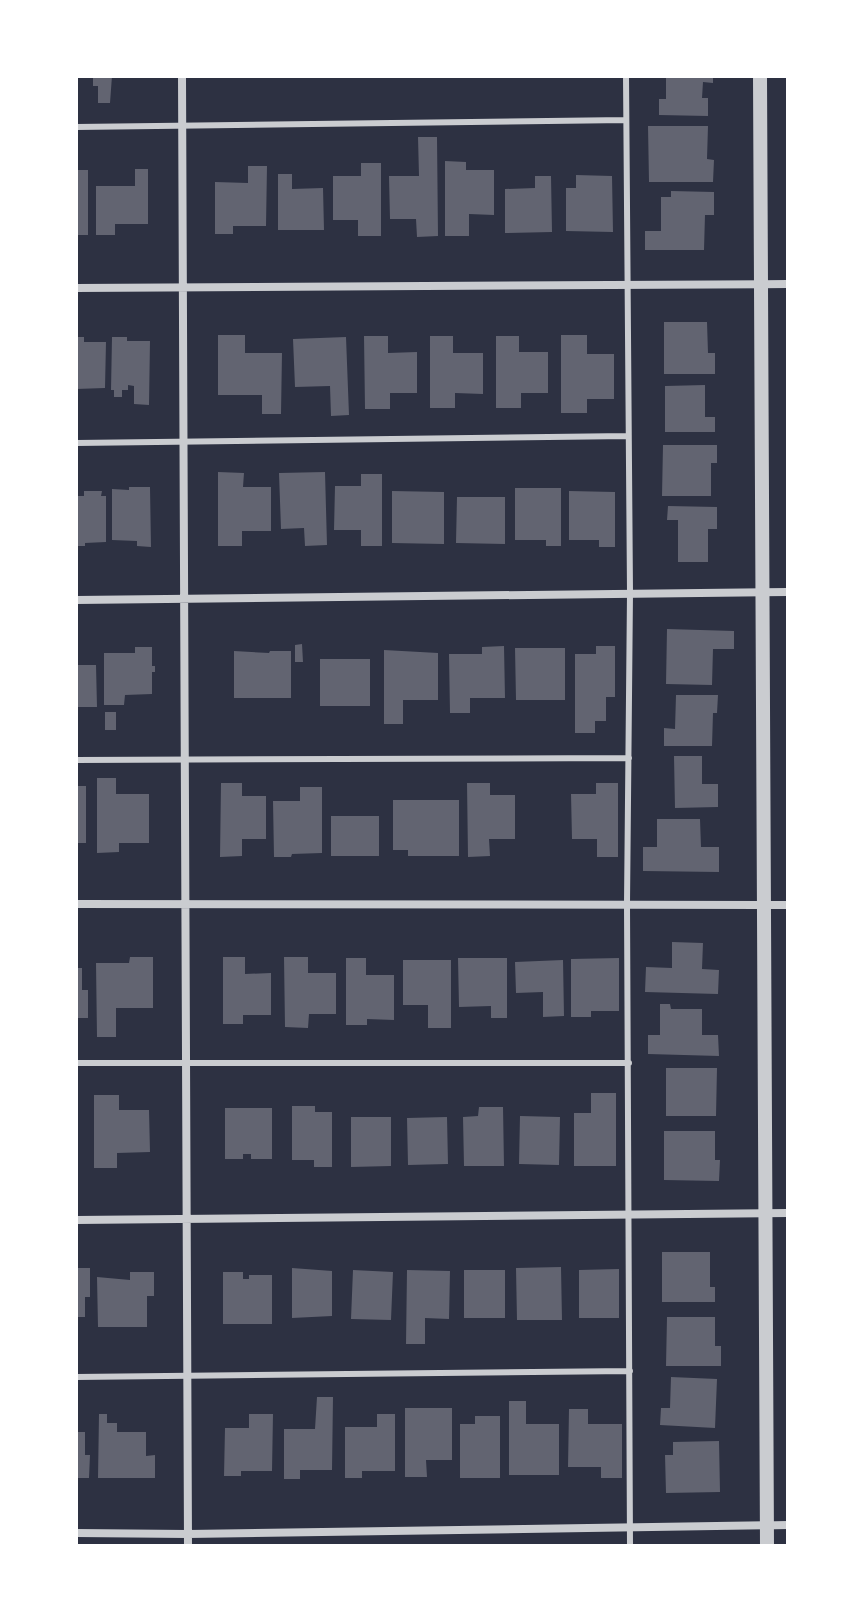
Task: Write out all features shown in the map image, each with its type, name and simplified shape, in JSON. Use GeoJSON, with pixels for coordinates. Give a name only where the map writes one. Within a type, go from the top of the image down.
{"type":"FeatureCollection","features":[{"type":"Feature","properties":{"kind":"street"},"geometry":{"type":"LineString","coordinates":[[182,76],[188,1546]]}},
{"type":"Feature","properties":{"kind":"street"},"geometry":{"type":"LineString","coordinates":[[760,76],[767,1546]]}},
{"type":"Feature","properties":{"kind":"street"},"geometry":{"type":"LineString","coordinates":[[76,288],[788,284]]}},
{"type":"Feature","properties":{"kind":"street"},"geometry":{"type":"LineString","coordinates":[[76,600],[788,592]]}},
{"type":"Feature","properties":{"kind":"street"},"geometry":{"type":"LineString","coordinates":[[76,904],[788,905]]}},
{"type":"Feature","properties":{"kind":"street"},"geometry":{"type":"LineString","coordinates":[[76,1220],[788,1213]]}},
{"type":"Feature","properties":{"kind":"street"},"geometry":{"type":"LineString","coordinates":[[76,1533],[788,1525]]}},
{"type":"Feature","properties":{"kind":"lane"},"geometry":{"type":"LineString","coordinates":[[626,76],[630,593],[627,904],[630,1546]]}},
{"type":"Feature","properties":{"kind":"lane"},"geometry":{"type":"LineString","coordinates":[[76,127],[626,120]]}},
{"type":"Feature","properties":{"kind":"lane"},"geometry":{"type":"LineString","coordinates":[[76,443],[628,436]]}},
{"type":"Feature","properties":{"kind":"lane"},"geometry":{"type":"LineString","coordinates":[[76,760],[629,758]]}},
{"type":"Feature","properties":{"kind":"lane"},"geometry":{"type":"LineString","coordinates":[[76,1063],[629,1063]]}},
{"type":"Feature","properties":{"kind":"lane"},"geometry":{"type":"LineString","coordinates":[[76,1377],[630,1371]]}},
{"type":"Feature","properties":{"kind":"building"},"geometry":{"type":"Polygon","coordinates":[[[93,76],[112,76],[110,103],[98,103],[98,86],[93,86],[93,76]]]}},
{"type":"Feature","properties":{"kind":"building"},"geometry":{"type":"Polygon","coordinates":[[[666,76],[713,76],[713,83],[703,82],[702,98],[708,98],[708,116],[659,115],[659,99],[666,99],[666,76]]]}},
{"type":"Feature","properties":{"kind":"building"},"geometry":{"type":"Polygon","coordinates":[[[648,126],[708,126],[707,159],[714,160],[713,182],[649,182],[648,126]]]}},
{"type":"Feature","properties":{"kind":"building"},"geometry":{"type":"Polygon","coordinates":[[[418,137],[437,137],[438,236],[417,237],[416,219],[390,219],[389,176],[419,176],[418,137]]]}},
{"type":"Feature","properties":{"kind":"building"},"geometry":{"type":"Polygon","coordinates":[[[445,161],[466,162],[466,170],[494,170],[494,215],[469,214],[469,236],[445,236],[445,161]]]}},
{"type":"Feature","properties":{"kind":"building"},"geometry":{"type":"Polygon","coordinates":[[[361,163],[381,163],[381,236],[358,236],[358,220],[333,220],[333,176],[361,176],[361,163]]]}},
{"type":"Feature","properties":{"kind":"building"},"geometry":{"type":"Polygon","coordinates":[[[248,166],[267,166],[266,226],[233,226],[233,234],[215,234],[215,182],[248,183],[248,166]]]}},
{"type":"Feature","properties":{"kind":"building"},"geometry":{"type":"Polygon","coordinates":[[[135,169],[148,169],[148,224],[115,224],[115,235],[96,235],[96,186],[135,186],[135,169]]]}},
{"type":"Feature","properties":{"kind":"building"},"geometry":{"type":"Polygon","coordinates":[[[76,170],[88,170],[88,235],[76,235],[76,170]]]}},
{"type":"Feature","properties":{"kind":"building"},"geometry":{"type":"Polygon","coordinates":[[[278,174],[292,174],[292,189],[323,188],[324,230],[278,230],[278,174]]]}},
{"type":"Feature","properties":{"kind":"building"},"geometry":{"type":"Polygon","coordinates":[[[576,175],[612,176],[613,232],[566,231],[566,188],[576,188],[576,175]]]}},
{"type":"Feature","properties":{"kind":"building"},"geometry":{"type":"Polygon","coordinates":[[[535,176],[551,176],[552,232],[505,233],[505,189],[535,188],[535,176]]]}},
{"type":"Feature","properties":{"kind":"building"},"geometry":{"type":"Polygon","coordinates":[[[671,191],[714,192],[714,215],[705,215],[704,250],[645,250],[645,231],[661,231],[661,197],[671,197],[671,191]]]}},
{"type":"Feature","properties":{"kind":"building"},"geometry":{"type":"Polygon","coordinates":[[[664,322],[707,322],[708,353],[715,353],[715,374],[664,374],[664,322]]]}},
{"type":"Feature","properties":{"kind":"building"},"geometry":{"type":"Polygon","coordinates":[[[218,335],[245,335],[245,353],[282,353],[281,414],[262,414],[262,395],[218,395],[218,335]]]}},
{"type":"Feature","properties":{"kind":"building"},"geometry":{"type":"Polygon","coordinates":[[[561,335],[587,335],[587,354],[614,354],[614,399],[587,399],[587,413],[561,413],[561,335]]]}},
{"type":"Feature","properties":{"kind":"building"},"geometry":{"type":"Polygon","coordinates":[[[364,336],[388,336],[388,353],[417,352],[417,393],[390,393],[390,409],[365,409],[364,336]]]}},
{"type":"Feature","properties":{"kind":"building"},"geometry":{"type":"Polygon","coordinates":[[[430,336],[453,336],[453,353],[483,353],[483,394],[455,393],[455,408],[430,408],[430,336]]]}},
{"type":"Feature","properties":{"kind":"building"},"geometry":{"type":"Polygon","coordinates":[[[496,336],[519,336],[519,352],[548,352],[548,393],[521,393],[521,408],[496,408],[496,336]]]}},
{"type":"Feature","properties":{"kind":"building"},"geometry":{"type":"Polygon","coordinates":[[[76,337],[84,337],[84,342],[106,342],[105,388],[76,389],[76,337]]]}},
{"type":"Feature","properties":{"kind":"building"},"geometry":{"type":"Polygon","coordinates":[[[112,337],[127,337],[127,341],[150,341],[149,405],[134,404],[134,386],[128,385],[128,390],[122,390],[122,397],[114,397],[114,390],[111,390],[112,337]]]}},
{"type":"Feature","properties":{"kind":"building"},"geometry":{"type":"Polygon","coordinates":[[[346,337],[349,415],[331,416],[330,386],[295,387],[293,339],[346,337]]]}},
{"type":"Feature","properties":{"kind":"building"},"geometry":{"type":"Polygon","coordinates":[[[705,385],[705,417],[715,417],[715,432],[665,432],[665,386],[705,385]]]}},
{"type":"Feature","properties":{"kind":"building"},"geometry":{"type":"Polygon","coordinates":[[[663,445],[717,445],[717,463],[711,463],[711,496],[662,496],[663,445]]]}},
{"type":"Feature","properties":{"kind":"building"},"geometry":{"type":"Polygon","coordinates":[[[218,472],[244,473],[243,487],[271,487],[271,531],[242,531],[242,546],[218,546],[218,472]]]}},
{"type":"Feature","properties":{"kind":"building"},"geometry":{"type":"Polygon","coordinates":[[[325,472],[327,545],[305,546],[304,528],[281,529],[279,473],[325,472]]]}},
{"type":"Feature","properties":{"kind":"building"},"geometry":{"type":"Polygon","coordinates":[[[361,474],[382,474],[382,546],[361,546],[361,530],[334,530],[335,486],[361,486],[361,474]]]}},
{"type":"Feature","properties":{"kind":"building"},"geometry":{"type":"Polygon","coordinates":[[[129,487],[150,487],[151,547],[137,546],[137,541],[112,540],[112,489],[129,490],[129,487]]]}},
{"type":"Feature","properties":{"kind":"building"},"geometry":{"type":"Polygon","coordinates":[[[515,488],[561,488],[561,546],[546,546],[546,540],[515,540],[515,488]]]}},
{"type":"Feature","properties":{"kind":"building"},"geometry":{"type":"Polygon","coordinates":[[[84,491],[102,491],[101,496],[106,496],[106,542],[76,546],[76,496],[84,496],[84,491]]]}},
{"type":"Feature","properties":{"kind":"building"},"geometry":{"type":"Polygon","coordinates":[[[392,491],[444,492],[444,544],[392,543],[392,491]]]}},
{"type":"Feature","properties":{"kind":"building"},"geometry":{"type":"Polygon","coordinates":[[[569,491],[615,492],[615,547],[599,547],[599,540],[569,540],[569,491]]]}},
{"type":"Feature","properties":{"kind":"building"},"geometry":{"type":"Polygon","coordinates":[[[457,497],[505,497],[505,544],[456,543],[457,497]]]}},
{"type":"Feature","properties":{"kind":"building"},"geometry":{"type":"Polygon","coordinates":[[[668,506],[717,507],[717,529],[708,529],[708,562],[678,562],[678,520],[667,520],[668,506]]]}},
{"type":"Feature","properties":{"kind":"building"},"geometry":{"type":"Polygon","coordinates":[[[667,629],[734,631],[734,649],[713,649],[712,685],[666,684],[667,629]]]}},
{"type":"Feature","properties":{"kind":"building"},"geometry":{"type":"Polygon","coordinates":[[[302,644],[303,662],[295,662],[295,645],[302,644]]]}},
{"type":"Feature","properties":{"kind":"building"},"geometry":{"type":"Polygon","coordinates":[[[504,646],[505,698],[470,698],[470,713],[450,713],[449,654],[482,654],[482,647],[504,646]]]}},
{"type":"Feature","properties":{"kind":"building"},"geometry":{"type":"Polygon","coordinates":[[[596,646],[615,646],[615,697],[606,697],[606,721],[595,721],[595,733],[575,733],[575,654],[596,654],[596,646]]]}},
{"type":"Feature","properties":{"kind":"building"},"geometry":{"type":"Polygon","coordinates":[[[135,647],[152,647],[155,672],[152,672],[152,694],[125,695],[124,705],[104,705],[104,653],[135,653],[135,647]]]}},
{"type":"Feature","properties":{"kind":"building"},"geometry":{"type":"Polygon","coordinates":[[[515,648],[565,648],[565,700],[516,700],[515,648]]]}},
{"type":"Feature","properties":{"kind":"building"},"geometry":{"type":"Polygon","coordinates":[[[384,650],[438,653],[438,700],[403,700],[403,724],[384,724],[384,650]]]}},
{"type":"Feature","properties":{"kind":"building"},"geometry":{"type":"Polygon","coordinates":[[[234,651],[291,651],[291,698],[234,698],[234,651]]]}},
{"type":"Feature","properties":{"kind":"building"},"geometry":{"type":"Polygon","coordinates":[[[320,659],[370,659],[370,706],[320,706],[320,659]]]}},
{"type":"Feature","properties":{"kind":"building"},"geometry":{"type":"Polygon","coordinates":[[[76,665],[96,665],[97,707],[76,707],[76,665]]]}},
{"type":"Feature","properties":{"kind":"building"},"geometry":{"type":"Polygon","coordinates":[[[676,695],[718,695],[717,713],[713,713],[712,746],[664,746],[664,728],[675,729],[676,695]]]}},
{"type":"Feature","properties":{"kind":"building"},"geometry":{"type":"Polygon","coordinates":[[[105,712],[116,712],[116,730],[105,730],[105,712]]]}},
{"type":"Feature","properties":{"kind":"building"},"geometry":{"type":"Polygon","coordinates":[[[674,756],[702,756],[702,784],[718,784],[718,807],[675,808],[674,756]]]}},
{"type":"Feature","properties":{"kind":"building"},"geometry":{"type":"Polygon","coordinates":[[[97,778],[116,778],[116,794],[149,794],[149,843],[119,843],[119,852],[97,853],[97,778]]]}},
{"type":"Feature","properties":{"kind":"building"},"geometry":{"type":"Polygon","coordinates":[[[221,783],[242,783],[242,796],[266,796],[266,839],[242,839],[242,856],[220,857],[221,783]]]}},
{"type":"Feature","properties":{"kind":"building"},"geometry":{"type":"Polygon","coordinates":[[[467,783],[490,783],[490,795],[515,795],[515,839],[489,839],[490,856],[468,857],[467,783]]]}},
{"type":"Feature","properties":{"kind":"building"},"geometry":{"type":"Polygon","coordinates":[[[596,783],[618,783],[618,857],[597,857],[597,839],[572,839],[571,794],[596,794],[596,783]]]}},
{"type":"Feature","properties":{"kind":"building"},"geometry":{"type":"Polygon","coordinates":[[[76,786],[86,786],[86,843],[76,843],[76,786]]]}},
{"type":"Feature","properties":{"kind":"building"},"geometry":{"type":"Polygon","coordinates":[[[300,787],[322,787],[322,853],[274,857],[273,801],[300,801],[300,787]]]}},
{"type":"Feature","properties":{"kind":"building"},"geometry":{"type":"Polygon","coordinates":[[[393,800],[459,800],[459,856],[408,856],[408,850],[393,850],[393,800]]]}},
{"type":"Feature","properties":{"kind":"building"},"geometry":{"type":"Polygon","coordinates":[[[331,816],[379,816],[379,856],[331,856],[331,816]]]}},
{"type":"Feature","properties":{"kind":"building"},"geometry":{"type":"Polygon","coordinates":[[[657,819],[700,819],[701,847],[719,847],[719,872],[643,871],[643,847],[657,847],[657,819]]]}},
{"type":"Feature","properties":{"kind":"building"},"geometry":{"type":"Polygon","coordinates":[[[672,942],[703,943],[702,969],[719,970],[718,994],[645,992],[646,967],[672,968],[672,942]]]}},
{"type":"Feature","properties":{"kind":"building"},"geometry":{"type":"Polygon","coordinates":[[[130,957],[153,957],[153,1008],[116,1008],[116,1037],[97,1037],[96,963],[129,963],[130,957]]]}},
{"type":"Feature","properties":{"kind":"building"},"geometry":{"type":"Polygon","coordinates":[[[223,957],[245,957],[245,974],[271,973],[271,1015],[243,1015],[243,1024],[223,1024],[223,957]]]}},
{"type":"Feature","properties":{"kind":"building"},"geometry":{"type":"Polygon","coordinates":[[[284,957],[308,957],[308,973],[336,973],[336,1014],[309,1014],[308,1028],[285,1027],[284,957]]]}},
{"type":"Feature","properties":{"kind":"building"},"geometry":{"type":"Polygon","coordinates":[[[346,958],[366,958],[366,975],[394,975],[394,1020],[367,1019],[367,1025],[346,1025],[346,958]]]}},
{"type":"Feature","properties":{"kind":"building"},"geometry":{"type":"Polygon","coordinates":[[[458,958],[507,958],[507,1018],[491,1018],[491,1006],[459,1007],[458,958]]]}},
{"type":"Feature","properties":{"kind":"building"},"geometry":{"type":"Polygon","coordinates":[[[619,958],[619,1011],[591,1011],[591,1017],[571,1017],[571,959],[619,958]]]}},
{"type":"Feature","properties":{"kind":"building"},"geometry":{"type":"Polygon","coordinates":[[[403,960],[451,960],[451,1028],[428,1028],[428,1005],[403,1005],[403,960]]]}},
{"type":"Feature","properties":{"kind":"building"},"geometry":{"type":"Polygon","coordinates":[[[563,960],[564,1016],[543,1017],[543,992],[516,993],[515,962],[563,960]]]}},
{"type":"Feature","properties":{"kind":"building"},"geometry":{"type":"Polygon","coordinates":[[[76,968],[82,968],[82,990],[88,990],[88,1018],[76,1018],[76,968]]]}},
{"type":"Feature","properties":{"kind":"building"},"geometry":{"type":"Polygon","coordinates":[[[660,1004],[670,1004],[671,1009],[702,1009],[702,1035],[718,1035],[719,1056],[648,1054],[648,1035],[660,1035],[660,1004]]]}},
{"type":"Feature","properties":{"kind":"building"},"geometry":{"type":"Polygon","coordinates":[[[666,1068],[717,1068],[716,1116],[666,1116],[666,1068]]]}},
{"type":"Feature","properties":{"kind":"building"},"geometry":{"type":"Polygon","coordinates":[[[591,1093],[616,1093],[616,1166],[574,1166],[574,1113],[591,1113],[591,1093]]]}},
{"type":"Feature","properties":{"kind":"building"},"geometry":{"type":"Polygon","coordinates":[[[94,1095],[119,1095],[119,1110],[149,1110],[150,1152],[117,1153],[117,1168],[94,1168],[94,1095]]]}},
{"type":"Feature","properties":{"kind":"building"},"geometry":{"type":"Polygon","coordinates":[[[292,1106],[315,1106],[315,1112],[332,1112],[332,1167],[314,1167],[314,1160],[292,1160],[292,1106]]]}},
{"type":"Feature","properties":{"kind":"building"},"geometry":{"type":"Polygon","coordinates":[[[479,1107],[503,1107],[504,1166],[464,1166],[463,1117],[478,1116],[479,1107]]]}},
{"type":"Feature","properties":{"kind":"building"},"geometry":{"type":"Polygon","coordinates":[[[225,1108],[272,1108],[272,1159],[251,1159],[251,1154],[243,1154],[243,1159],[225,1159],[225,1108]]]}},
{"type":"Feature","properties":{"kind":"building"},"geometry":{"type":"Polygon","coordinates":[[[520,1116],[560,1117],[559,1165],[519,1164],[520,1116]]]}},
{"type":"Feature","properties":{"kind":"building"},"geometry":{"type":"Polygon","coordinates":[[[351,1117],[391,1117],[391,1166],[351,1167],[351,1117]]]}},
{"type":"Feature","properties":{"kind":"building"},"geometry":{"type":"Polygon","coordinates":[[[447,1117],[448,1164],[408,1165],[407,1118],[447,1117]]]}},
{"type":"Feature","properties":{"kind":"building"},"geometry":{"type":"Polygon","coordinates":[[[664,1131],[715,1131],[715,1160],[720,1160],[719,1181],[664,1180],[664,1131]]]}},
{"type":"Feature","properties":{"kind":"building"},"geometry":{"type":"Polygon","coordinates":[[[662,1252],[710,1252],[710,1287],[715,1287],[715,1302],[662,1302],[662,1252]]]}},
{"type":"Feature","properties":{"kind":"building"},"geometry":{"type":"Polygon","coordinates":[[[561,1267],[562,1320],[517,1320],[516,1268],[561,1267]]]}},
{"type":"Feature","properties":{"kind":"building"},"geometry":{"type":"Polygon","coordinates":[[[76,1268],[90,1268],[90,1297],[85,1297],[85,1317],[76,1317],[76,1268]]]}},
{"type":"Feature","properties":{"kind":"building"},"geometry":{"type":"Polygon","coordinates":[[[292,1268],[332,1271],[332,1316],[292,1318],[292,1268]]]}},
{"type":"Feature","properties":{"kind":"building"},"geometry":{"type":"Polygon","coordinates":[[[619,1269],[619,1318],[579,1318],[579,1270],[619,1269]]]}},
{"type":"Feature","properties":{"kind":"building"},"geometry":{"type":"Polygon","coordinates":[[[353,1270],[393,1272],[391,1320],[351,1319],[353,1270]]]}},
{"type":"Feature","properties":{"kind":"building"},"geometry":{"type":"Polygon","coordinates":[[[407,1270],[450,1271],[449,1319],[425,1318],[425,1344],[406,1344],[407,1270]]]}},
{"type":"Feature","properties":{"kind":"building"},"geometry":{"type":"Polygon","coordinates":[[[464,1270],[505,1270],[505,1318],[464,1318],[464,1270]]]}},
{"type":"Feature","properties":{"kind":"building"},"geometry":{"type":"Polygon","coordinates":[[[130,1272],[154,1272],[154,1296],[147,1296],[147,1327],[98,1327],[97,1277],[130,1280],[130,1272]]]}},
{"type":"Feature","properties":{"kind":"building"},"geometry":{"type":"Polygon","coordinates":[[[223,1272],[243,1272],[243,1279],[249,1279],[249,1275],[272,1275],[272,1324],[223,1324],[223,1272]]]}},
{"type":"Feature","properties":{"kind":"building"},"geometry":{"type":"Polygon","coordinates":[[[667,1317],[715,1317],[715,1346],[721,1346],[721,1366],[666,1366],[667,1317]]]}},
{"type":"Feature","properties":{"kind":"building"},"geometry":{"type":"Polygon","coordinates":[[[671,1377],[717,1379],[715,1428],[660,1425],[661,1408],[670,1408],[671,1377]]]}},
{"type":"Feature","properties":{"kind":"building"},"geometry":{"type":"Polygon","coordinates":[[[317,1397],[333,1397],[332,1470],[300,1470],[300,1479],[284,1479],[284,1429],[315,1429],[317,1397]]]}},
{"type":"Feature","properties":{"kind":"building"},"geometry":{"type":"Polygon","coordinates":[[[509,1401],[526,1401],[526,1424],[559,1424],[559,1475],[509,1475],[509,1401]]]}},
{"type":"Feature","properties":{"kind":"building"},"geometry":{"type":"Polygon","coordinates":[[[405,1408],[452,1408],[452,1460],[426,1460],[427,1477],[405,1477],[405,1408]]]}},
{"type":"Feature","properties":{"kind":"building"},"geometry":{"type":"Polygon","coordinates":[[[569,1409],[588,1409],[588,1424],[622,1424],[622,1478],[601,1478],[601,1467],[568,1467],[569,1409]]]}},
{"type":"Feature","properties":{"kind":"building"},"geometry":{"type":"Polygon","coordinates":[[[99,1414],[107,1414],[107,1423],[117,1423],[117,1432],[146,1432],[146,1456],[155,1455],[155,1478],[98,1478],[99,1414]]]}},
{"type":"Feature","properties":{"kind":"building"},"geometry":{"type":"Polygon","coordinates":[[[249,1414],[273,1414],[272,1471],[241,1471],[241,1476],[224,1476],[225,1428],[249,1428],[249,1414]]]}},
{"type":"Feature","properties":{"kind":"building"},"geometry":{"type":"Polygon","coordinates":[[[377,1414],[395,1414],[395,1471],[362,1471],[362,1478],[345,1478],[345,1427],[377,1427],[377,1414]]]}},
{"type":"Feature","properties":{"kind":"building"},"geometry":{"type":"Polygon","coordinates":[[[475,1416],[500,1416],[500,1478],[460,1478],[460,1424],[475,1424],[475,1416]]]}},
{"type":"Feature","properties":{"kind":"building"},"geometry":{"type":"Polygon","coordinates":[[[76,1432],[85,1432],[85,1455],[90,1455],[89,1478],[76,1478],[76,1432]]]}},
{"type":"Feature","properties":{"kind":"building"},"geometry":{"type":"Polygon","coordinates":[[[719,1441],[720,1492],[666,1493],[665,1455],[673,1455],[673,1442],[719,1441]]]}}]}
